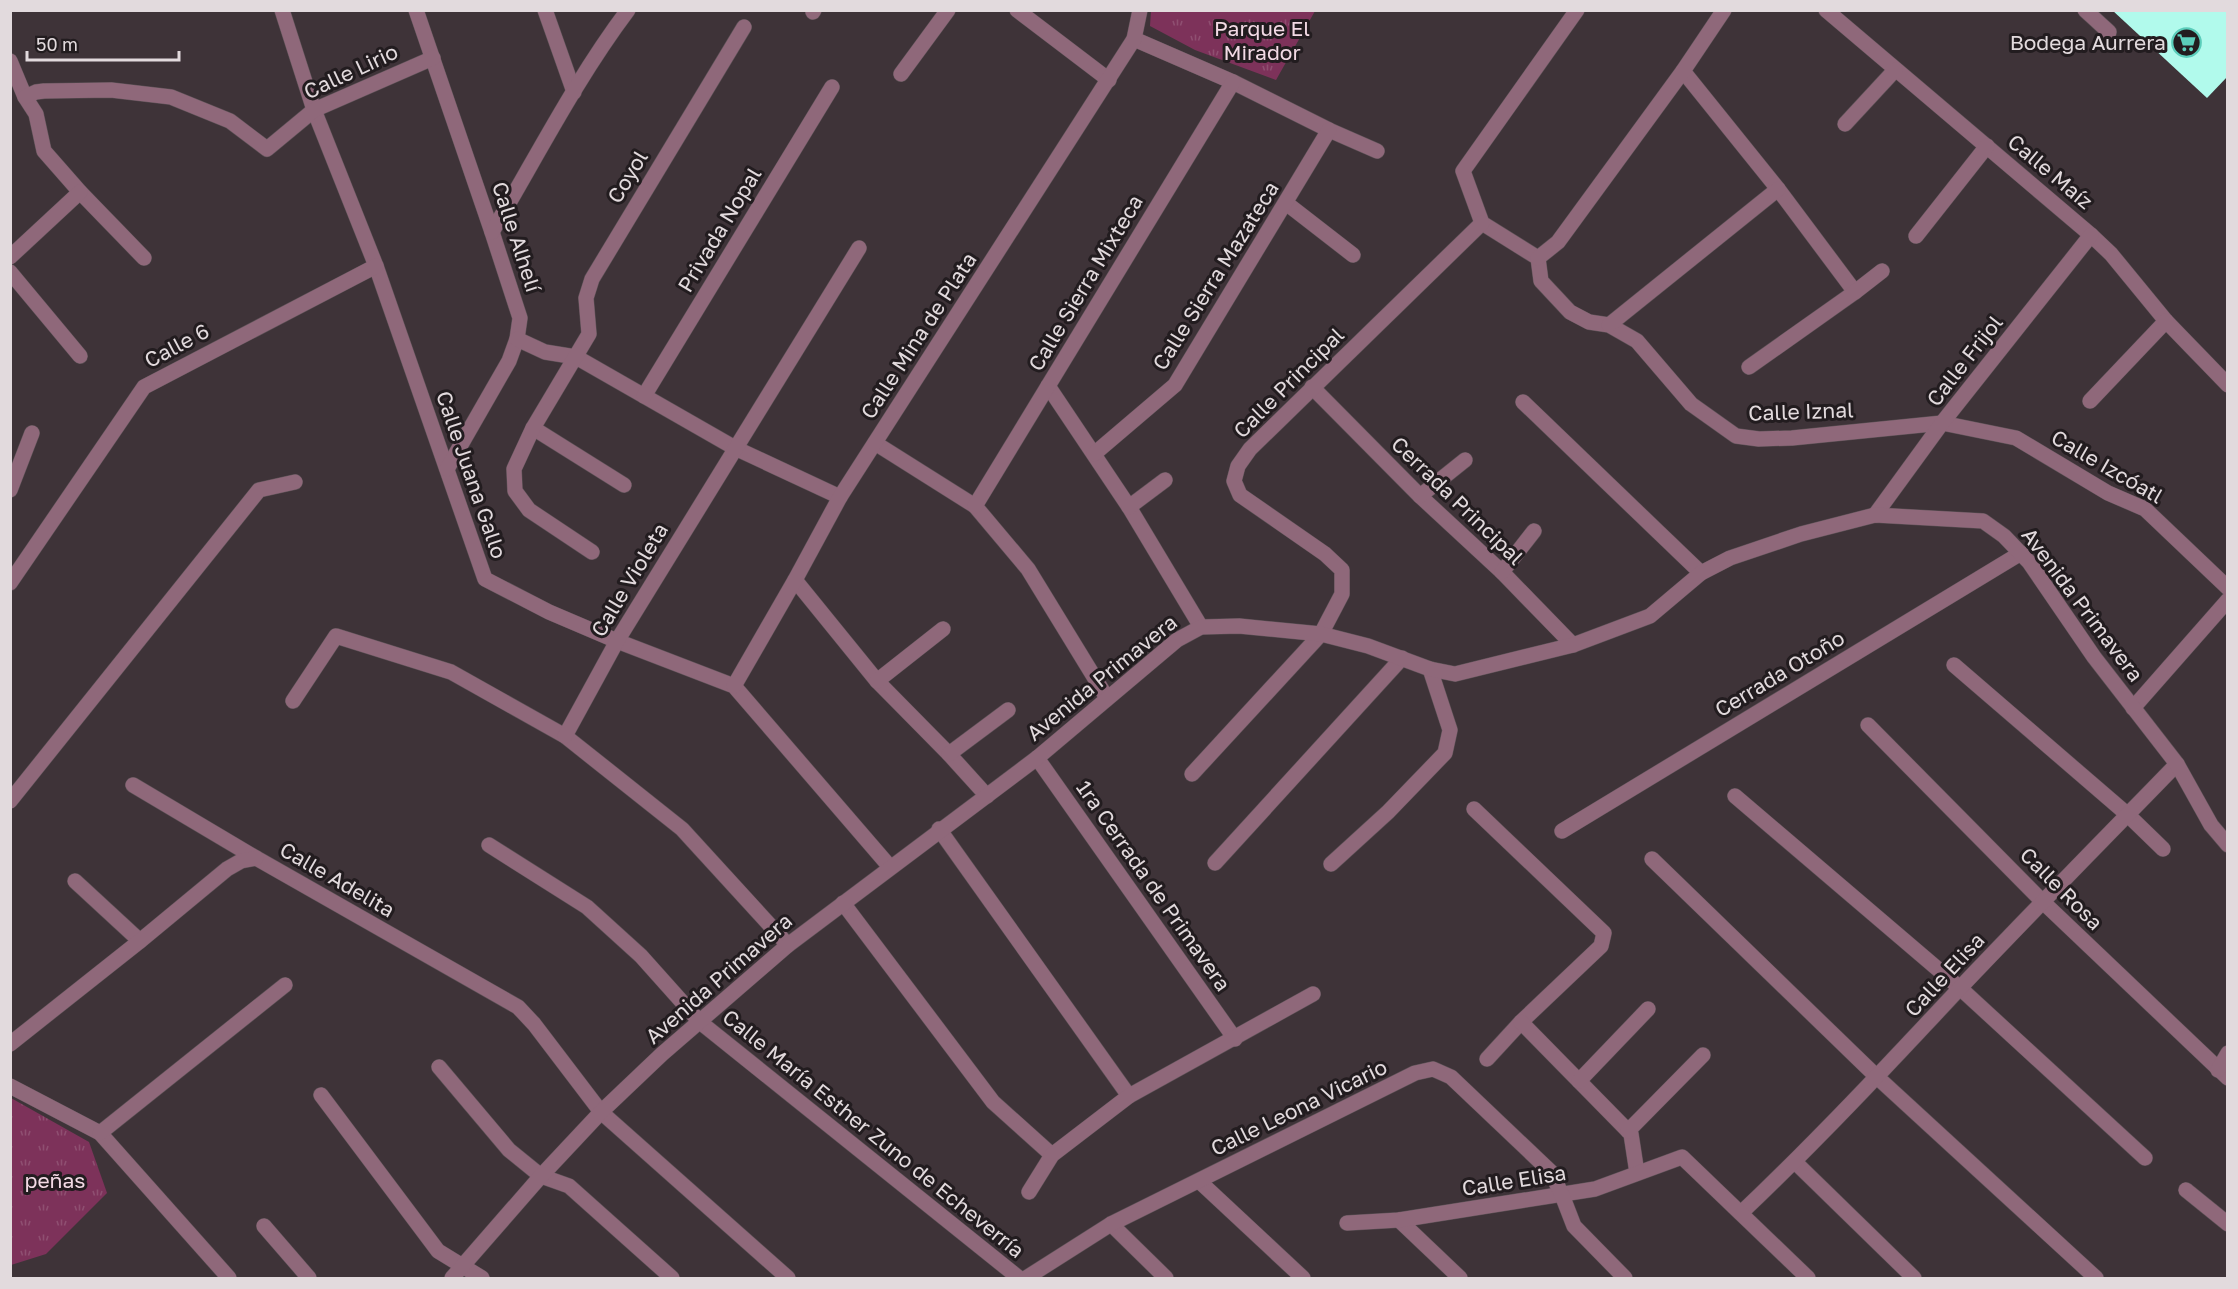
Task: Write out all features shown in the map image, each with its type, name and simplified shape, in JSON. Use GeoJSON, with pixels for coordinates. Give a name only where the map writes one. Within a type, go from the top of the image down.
{"type":"FeatureCollection","features":[{"type":"Feature","properties":{"kind":"street","name":"Calle Juana Gallo"},"geometry":{"type":"LineString","coordinates":[[282,10],[314,110],[376,266],[485,579],[549,612],[734,686],[890,867]]}},
{"type":"Feature","properties":{"kind":"street","name":"Calle Alhelí"},"geometry":{"type":"LineString","coordinates":[[416,10],[520,318],[517,339],[509,361],[447,468]]}},
{"type":"Feature","properties":{"kind":"street"},"geometry":{"type":"LineString","coordinates":[[545,10],[574,92]]}},
{"type":"Feature","properties":{"kind":"street"},"geometry":{"type":"LineString","coordinates":[[492,232],[574,92],[612,31],[628,10]]}},
{"type":"Feature","properties":{"kind":"street"},"geometry":{"type":"LineString","coordinates":[[902,74],[948,10]]}},
{"type":"Feature","properties":{"kind":"street"},"geometry":{"type":"LineString","coordinates":[[1017,10],[1109,80]]}},
{"type":"Feature","properties":{"kind":"street","name":"Calle Mina de Plata"},"geometry":{"type":"LineString","coordinates":[[734,686],[840,497],[1134,39],[1140,10]]}},
{"type":"Feature","properties":{"kind":"street"},"geometry":{"type":"LineString","coordinates":[[1577,10],[1463,171],[1482,223],[1538,258],[1558,242],[1683,71],[1724,10]]}},
{"type":"Feature","properties":{"kind":"street","name":"Calle Maíz"},"geometry":{"type":"LineString","coordinates":[[1826,10],[2091,235],[2111,254],[2166,321],[2228,385]]}},
{"type":"Feature","properties":{"kind":"street"},"geometry":{"type":"LineString","coordinates":[[2085,10],[2109,32]]}},
{"type":"Feature","properties":{"kind":"street","name":"Coyol"},"geometry":{"type":"LineString","coordinates":[[576,357],[589,334],[586,298],[592,279],[744,27]]}},
{"type":"Feature","properties":{"kind":"street"},"geometry":{"type":"LineString","coordinates":[[1134,39],[1233,82],[1329,130],[1377,151]]}},
{"type":"Feature","properties":{"kind":"street","name":"Calle Lirio"},"geometry":{"type":"LineString","coordinates":[[25,97],[44,91],[111,90],[171,97],[230,121],[267,149],[314,110],[433,58]]}},
{"type":"Feature","properties":{"kind":"street"},"geometry":{"type":"LineString","coordinates":[[10,62],[25,97],[36,114],[44,150],[80,192],[144,258]]}},
{"type":"Feature","properties":{"kind":"street"},"geometry":{"type":"LineString","coordinates":[[1845,124],[1894,70]]}},
{"type":"Feature","properties":{"kind":"street"},"geometry":{"type":"LineString","coordinates":[[1683,71],[1778,189],[1855,292]]}},
{"type":"Feature","properties":{"kind":"street","name":"Calle Sierra Mixteca"},"geometry":{"type":"LineString","coordinates":[[975,506],[1233,82]]}},
{"type":"Feature","properties":{"kind":"street","name":"Privada Nopal"},"geometry":{"type":"LineString","coordinates":[[644,396],[832,87]]}},
{"type":"Feature","properties":{"kind":"street","name":"Calle Sierra Mazateca"},"geometry":{"type":"LineString","coordinates":[[1094,454],[1175,385],[1329,130]]}},
{"type":"Feature","properties":{"kind":"street"},"geometry":{"type":"LineString","coordinates":[[1916,236],[1987,146]]}},
{"type":"Feature","properties":{"kind":"street"},"geometry":{"type":"LineString","coordinates":[[1609,325],[1778,189]]}},
{"type":"Feature","properties":{"kind":"street"},"geometry":{"type":"LineString","coordinates":[[10,257],[80,192]]}},
{"type":"Feature","properties":{"kind":"street"},"geometry":{"type":"LineString","coordinates":[[1286,203],[1353,255]]}},
{"type":"Feature","properties":{"kind":"street","name":"Calle Principal"},"geometry":{"type":"LineString","coordinates":[[1321,634],[1342,594],[1341,570],[1324,554],[1240,495],[1234,481],[1238,466],[1250,449],[1312,387],[1482,223]]}},
{"type":"Feature","properties":{"kind":"street","name":"Calle Frijol"},"geometry":{"type":"LineString","coordinates":[[1875,515],[1942,423],[2091,235]]}},
{"type":"Feature","properties":{"kind":"street","name":"Calle Violeta"},"geometry":{"type":"LineString","coordinates":[[565,736],[617,641],[859,248]]}},
{"type":"Feature","properties":{"kind":"street","name":"Calle Iznal"},"geometry":{"type":"LineString","coordinates":[[1538,258],[1541,281],[1570,312],[1589,322],[1609,325],[1637,341],[1691,404],[1736,436],[1759,439],[1792,438],[1942,423]]}},
{"type":"Feature","properties":{"kind":"street","name":"Calle 6"},"geometry":{"type":"LineString","coordinates":[[10,583],[144,387],[376,266]]}},
{"type":"Feature","properties":{"kind":"street"},"geometry":{"type":"LineString","coordinates":[[1749,367],[1882,271]]}},
{"type":"Feature","properties":{"kind":"street"},"geometry":{"type":"LineString","coordinates":[[10,272],[80,356]]}},
{"type":"Feature","properties":{"kind":"street"},"geometry":{"type":"LineString","coordinates":[[2090,401],[2166,321]]}},
{"type":"Feature","properties":{"kind":"street"},"geometry":{"type":"LineString","coordinates":[[517,339],[545,352],[576,357],[735,448],[840,497]]}},
{"type":"Feature","properties":{"kind":"street"},"geometry":{"type":"LineString","coordinates":[[576,357],[533,428],[514,469],[515,491],[529,510],[592,552]]}},
{"type":"Feature","properties":{"kind":"street"},"geometry":{"type":"LineString","coordinates":[[1048,386],[1129,507],[1201,627]]}},
{"type":"Feature","properties":{"kind":"street","name":"Cerrada Principal"},"geometry":{"type":"LineString","coordinates":[[1312,387],[1420,496],[1502,572],[1573,645]]}},
{"type":"Feature","properties":{"kind":"street"},"geometry":{"type":"LineString","coordinates":[[1523,402],[1701,573]]}},
{"type":"Feature","properties":{"kind":"street","name":"Calle Izcóatl"},"geometry":{"type":"LineString","coordinates":[[1942,423],[2016,438],[2108,493],[2145,509],[2228,588]]}},
{"type":"Feature","properties":{"kind":"street"},"geometry":{"type":"LineString","coordinates":[[533,428],[624,485]]}},
{"type":"Feature","properties":{"kind":"street"},"geometry":{"type":"LineString","coordinates":[[10,490],[32,433]]}},
{"type":"Feature","properties":{"kind":"street"},"geometry":{"type":"LineString","coordinates":[[875,443],[975,506],[1028,569],[1107,698]]}},
{"type":"Feature","properties":{"kind":"street"},"geometry":{"type":"LineString","coordinates":[[1420,496],[1465,460]]}},
{"type":"Feature","properties":{"kind":"street"},"geometry":{"type":"LineString","coordinates":[[1129,507],[1165,480]]}},
{"type":"Feature","properties":{"kind":"street"},"geometry":{"type":"LineString","coordinates":[[10,801],[259,490],[295,482]]}},
{"type":"Feature","properties":{"kind":"street","name":"Avenida Primavera"},"geometry":{"type":"LineString","coordinates":[[457,1273],[541,1176],[601,1112],[662,1054],[788,945],[1037,758],[1177,640],[1201,627],[1239,626],[1321,634],[1368,646],[1430,669],[1455,674],[1573,645],[1650,616],[1701,573],[1730,558],[1802,534],[1875,515],[1983,521],[2004,536],[2029,562],[2094,657],[2177,764],[2211,825],[2228,845]]}},
{"type":"Feature","properties":{"kind":"street"},"geometry":{"type":"LineString","coordinates":[[1502,572],[1534,531]]}},
{"type":"Feature","properties":{"kind":"street","name":"Cerrada Otoño"},"geometry":{"type":"LineString","coordinates":[[1562,831],[2021,553]]}},
{"type":"Feature","properties":{"kind":"street"},"geometry":{"type":"LineString","coordinates":[[795,580],[877,681],[987,796]]}},
{"type":"Feature","properties":{"kind":"street"},"geometry":{"type":"LineString","coordinates":[[2133,708],[2228,600]]}},
{"type":"Feature","properties":{"kind":"street"},"geometry":{"type":"LineString","coordinates":[[877,681],[943,629]]}},
{"type":"Feature","properties":{"kind":"street"},"geometry":{"type":"LineString","coordinates":[[1192,774],[1321,634]]}},
{"type":"Feature","properties":{"kind":"street"},"geometry":{"type":"LineString","coordinates":[[293,701],[336,636],[451,672],[565,736],[682,829],[788,945]]}},
{"type":"Feature","properties":{"kind":"street"},"geometry":{"type":"LineString","coordinates":[[1215,863],[1402,658]]}},
{"type":"Feature","properties":{"kind":"street"},"geometry":{"type":"LineString","coordinates":[[1954,665],[2128,815],[2163,849]]}},
{"type":"Feature","properties":{"kind":"street"},"geometry":{"type":"LineString","coordinates":[[1330,864],[1388,812],[1445,753],[1450,730],[1430,669]]}},
{"type":"Feature","properties":{"kind":"street"},"geometry":{"type":"LineString","coordinates":[[949,754],[1008,710]]}},
{"type":"Feature","properties":{"kind":"street","name":"Calle Rosa"},"geometry":{"type":"LineString","coordinates":[[1868,725],[2043,902],[2223,1074]]}},
{"type":"Feature","properties":{"kind":"street","name":"1ra Cerrada de Primavera"},"geometry":{"type":"LineString","coordinates":[[1037,758],[1235,1039]]}},
{"type":"Feature","properties":{"kind":"street","name":"Calle Elisa"},"geometry":{"type":"LineString","coordinates":[[1347,1223],[1399,1220],[1595,1189],[1682,1157],[1741,1213],[1795,1162],[2177,764]]}},
{"type":"Feature","properties":{"kind":"street"},"geometry":{"type":"LineString","coordinates":[[133,784],[256,858]]}},
{"type":"Feature","properties":{"kind":"street"},"geometry":{"type":"LineString","coordinates":[[1735,796],[1960,988],[2145,1158]]}},
{"type":"Feature","properties":{"kind":"street"},"geometry":{"type":"LineString","coordinates":[[1474,809],[1604,933],[1601,946],[1521,1022],[1487,1059]]}},
{"type":"Feature","properties":{"kind":"street"},"geometry":{"type":"LineString","coordinates":[[939,830],[1129,1096]]}},
{"type":"Feature","properties":{"kind":"street","name":"Calle María Esther Zuno de Echeverría"},"geometry":{"type":"LineString","coordinates":[[489,845],[587,907],[641,956],[700,1022],[1019,1278]]}},
{"type":"Feature","properties":{"kind":"street","name":"Calle Adelita"},"geometry":{"type":"LineString","coordinates":[[10,1044],[227,869],[241,861],[256,858],[518,1007],[534,1024],[601,1112],[788,1278]]}},
{"type":"Feature","properties":{"kind":"street"},"geometry":{"type":"LineString","coordinates":[[1652,859],[1877,1077],[2096,1278]]}},
{"type":"Feature","properties":{"kind":"street"},"geometry":{"type":"LineString","coordinates":[[75,881],[140,941]]}},
{"type":"Feature","properties":{"kind":"street"},"geometry":{"type":"LineString","coordinates":[[843,903],[993,1102],[1052,1155]]}},
{"type":"Feature","properties":{"kind":"street"},"geometry":{"type":"LineString","coordinates":[[100,1133],[285,985]]}},
{"type":"Feature","properties":{"kind":"street"},"geometry":{"type":"LineString","coordinates":[[1029,1192],[1052,1155],[1129,1096],[1313,994]]}},
{"type":"Feature","properties":{"kind":"street"},"geometry":{"type":"LineString","coordinates":[[1579,1081],[1647,1009]]}},
{"type":"Feature","properties":{"kind":"street"},"geometry":{"type":"LineString","coordinates":[[1521,1022],[1631,1134],[1637,1173]]}},
{"type":"Feature","properties":{"kind":"street"},"geometry":{"type":"LineString","coordinates":[[2223,1074],[2228,1053]]}},
{"type":"Feature","properties":{"kind":"street"},"geometry":{"type":"LineString","coordinates":[[1628,1131],[1703,1055]]}},
{"type":"Feature","properties":{"kind":"street"},"geometry":{"type":"LineString","coordinates":[[439,1067],[509,1150],[541,1176],[568,1186],[672,1278]]}},
{"type":"Feature","properties":{"kind":"street","name":"Calle Leona Vicario"},"geometry":{"type":"LineString","coordinates":[[1026,1278],[1111,1224],[1415,1073],[1433,1069],[1451,1077],[1551,1172],[1574,1226],[1624,1278]]}},
{"type":"Feature","properties":{"kind":"street"},"geometry":{"type":"LineString","coordinates":[[10,1086],[100,1133],[229,1278]]}},
{"type":"Feature","properties":{"kind":"street"},"geometry":{"type":"LineString","coordinates":[[321,1095],[457,1273],[482,1278]]}},
{"type":"Feature","properties":{"kind":"street"},"geometry":{"type":"LineString","coordinates":[[1795,1162],[1914,1278]]}},
{"type":"Feature","properties":{"kind":"street"},"geometry":{"type":"LineString","coordinates":[[1199,1181],[1303,1278]]}},
{"type":"Feature","properties":{"kind":"street"},"geometry":{"type":"LineString","coordinates":[[2186,1190],[2228,1224]]}},
{"type":"Feature","properties":{"kind":"street"},"geometry":{"type":"LineString","coordinates":[[1741,1213],[1808,1278]]}},
{"type":"Feature","properties":{"kind":"street"},"geometry":{"type":"LineString","coordinates":[[1399,1220],[1460,1278]]}},
{"type":"Feature","properties":{"kind":"street"},"geometry":{"type":"LineString","coordinates":[[1111,1224],[1166,1278]]}},
{"type":"Feature","properties":{"kind":"street"},"geometry":{"type":"LineString","coordinates":[[264,1226],[309,1278]]}},
{"type":"Feature","properties":{"kind":"green space","name":"Parque El Mirador"},"geometry":{"type":"Polygon","coordinates":[[[1151,10],[1315,11],[1276,80],[1195,50],[1150,26],[1151,10]]]}},
{"type":"Feature","properties":{"kind":"green space","name":"peñas"},"geometry":{"type":"Polygon","coordinates":[[[11,1098],[89,1142],[107,1193],[46,1254],[11,1265],[11,1098]]]}},
{"type":"Feature","properties":{"kind":"building","name":"Bodega Aurrera"},"geometry":{"type":"Polygon","coordinates":[[[2112,10],[2228,10],[2228,76],[2207,98],[2112,10]]]}},
{"type":"Feature","properties":{"kind":"place","name":"Bodega Aurrera"},"geometry":{"type":"Point","coordinates":[2187,43]}}]}
